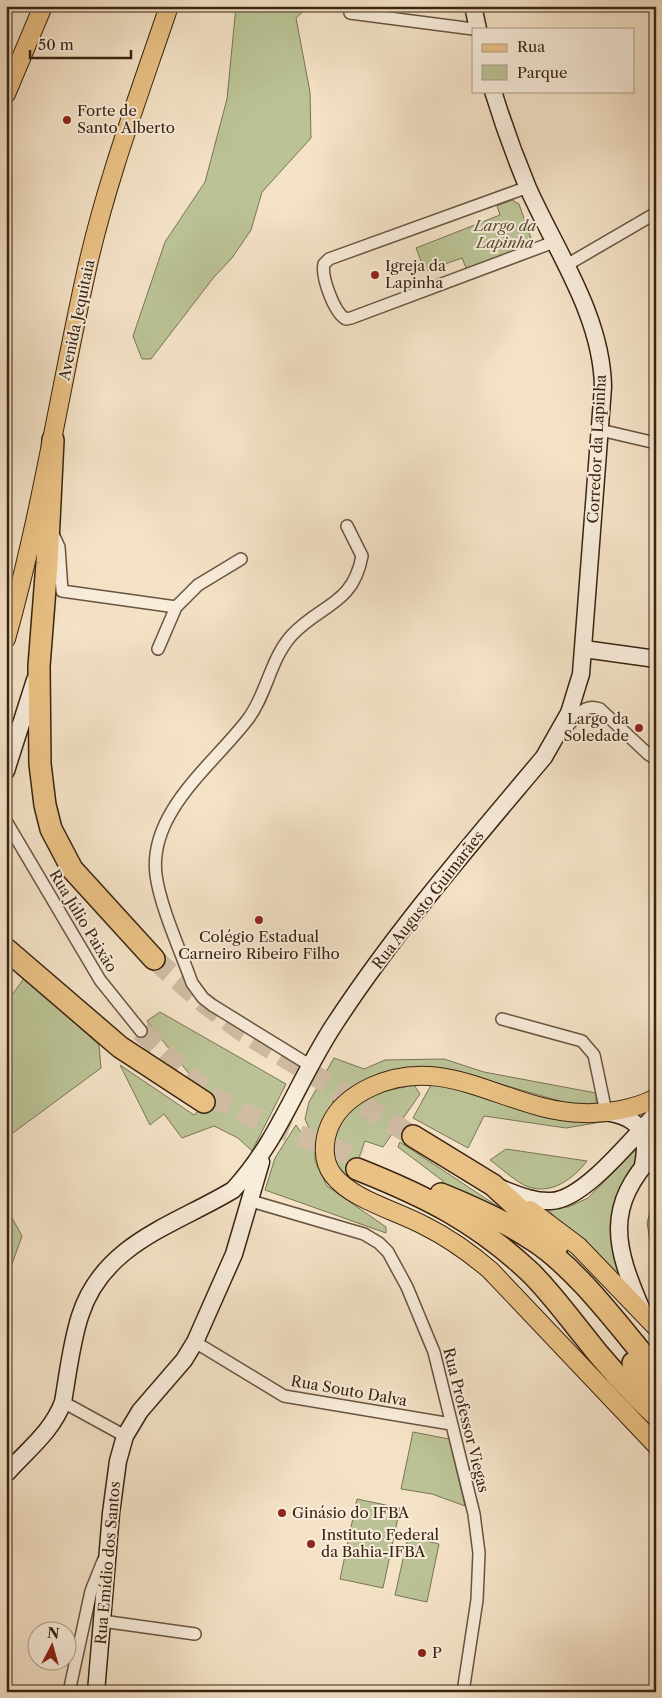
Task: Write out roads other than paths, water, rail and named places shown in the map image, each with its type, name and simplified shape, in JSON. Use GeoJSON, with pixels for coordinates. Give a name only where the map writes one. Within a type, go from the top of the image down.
{"type":"FeatureCollection","features":[{"type":"Feature","properties":{"kind":"highway"},"geometry":{"type":"LineString","coordinates":[[53,440],[39,666],[42,784],[51,829],[72,870],[154,959]]}},
{"type":"Feature","properties":{"kind":"highway"},"geometry":{"type":"LineString","coordinates":[[6,949],[120,1048],[204,1102]]}},
{"type":"Feature","properties":{"kind":"highway"},"geometry":{"type":"LineString","coordinates":[[413,1136],[493,1185],[546,1232],[589,1276],[656,1353]]}},
{"type":"Feature","properties":{"kind":"highway"},"geometry":{"type":"LineString","coordinates":[[656,1370],[586,1289],[557,1259],[534,1240],[473,1207],[359,1164],[442,1206],[478,1228],[504,1249],[550,1294],[618,1377],[656,1415]]}},
{"type":"Feature","properties":{"kind":"highway"},"geometry":{"type":"LineString","coordinates":[[488,1216],[540,1256],[557,1273],[580,1297],[656,1390]]}},
{"type":"Feature","properties":{"kind":"main road"},"geometry":{"type":"LineString","coordinates":[[6,94],[42,6]]}},
{"type":"Feature","properties":{"kind":"main road","name":"Avenida Jequitaia"},"geometry":{"type":"LineString","coordinates":[[6,639],[53,440],[86,273],[99,221],[120,146],[170,6]]}},
{"type":"Feature","properties":{"kind":"main road"},"geometry":{"type":"LineString","coordinates":[[473,6],[478,28]]}},
{"type":"Feature","properties":{"kind":"main road","name":"Corredor da Lapinha"},"geometry":{"type":"LineString","coordinates":[[493,92],[528,187],[591,324],[601,355],[603,386],[584,649]]}},
{"type":"Feature","properties":{"kind":"main road"},"geometry":{"type":"LineString","coordinates":[[584,649],[656,659]]}},
{"type":"Feature","properties":{"kind":"main road","name":"Rua Augusto Guimarães"},"geometry":{"type":"LineString","coordinates":[[264,1152],[332,1028],[380,958],[544,757],[556,738],[576,694],[584,649]]}},
{"type":"Feature","properties":{"kind":"main road"},"geometry":{"type":"LineString","coordinates":[[6,771],[39,666]]}},
{"type":"Feature","properties":{"kind":"main road"},"geometry":{"type":"LineString","coordinates":[[656,1098],[631,1107],[606,1112],[581,1113],[561,1110],[441,1076],[427,1074],[402,1077],[360,1092],[346,1103],[338,1112],[329,1128],[325,1142],[325,1157],[332,1175],[346,1188],[424,1225],[471,1254],[490,1270],[656,1445]]}},
{"type":"Feature","properties":{"kind":"main road"},"geometry":{"type":"LineString","coordinates":[[606,1112],[628,1118],[640,1130],[646,1143],[643,1165]]}},
{"type":"Feature","properties":{"kind":"main road"},"geometry":{"type":"LineString","coordinates":[[493,1185],[540,1201],[564,1199],[586,1185],[656,1114]]}},
{"type":"Feature","properties":{"kind":"main road"},"geometry":{"type":"LineString","coordinates":[[6,1474],[50,1426],[63,1402],[80,1315],[92,1290],[110,1264],[138,1241],[233,1190],[264,1152]]}},
{"type":"Feature","properties":{"kind":"main road","name":"Rua Emídio dos Santos"},"geometry":{"type":"LineString","coordinates":[[96,1692],[118,1460],[125,1436],[140,1411],[184,1360],[195,1342],[234,1254],[264,1152]]}},
{"type":"Feature","properties":{"kind":"main road"},"geometry":{"type":"LineString","coordinates":[[642,1312],[620,1254],[619,1238],[622,1206],[634,1177],[656,1152]]}},
{"type":"Feature","properties":{"kind":"main road"},"geometry":{"type":"LineString","coordinates":[[493,1185],[547,1220],[578,1246],[656,1327]]}},
{"type":"Feature","properties":{"kind":"main road"},"geometry":{"type":"LineString","coordinates":[[233,1190],[251,1201]]}},
{"type":"Feature","properties":{"kind":"main road"},"geometry":{"type":"LineString","coordinates":[[618,1377],[638,1408],[656,1429]]}},
{"type":"Feature","properties":{"kind":"street"},"geometry":{"type":"LineString","coordinates":[[350,13],[472,29]]}},
{"type":"Feature","properties":{"kind":"street"},"geometry":{"type":"LineString","coordinates":[[528,187],[329,260],[324,264],[324,277],[337,311],[346,319],[352,318],[554,242]]}},
{"type":"Feature","properties":{"kind":"street"},"geometry":{"type":"LineString","coordinates":[[565,266],[656,213]]}},
{"type":"Feature","properties":{"kind":"street"},"geometry":{"type":"LineString","coordinates":[[600,430],[656,443]]}},
{"type":"Feature","properties":{"kind":"street"},"geometry":{"type":"LineString","coordinates":[[49,525],[60,547],[62,591],[176,608]]}},
{"type":"Feature","properties":{"kind":"street"},"geometry":{"type":"LineString","coordinates":[[311,1066],[212,1006],[198,993],[192,983],[160,890],[156,860],[158,842],[167,822],[182,797],[249,717],[286,643],[300,628],[340,598],[355,581],[362,556],[347,526]]}},
{"type":"Feature","properties":{"kind":"street"},"geometry":{"type":"LineString","coordinates":[[158,649],[176,608],[198,585],[241,559]]}},
{"type":"Feature","properties":{"kind":"street"},"geometry":{"type":"LineString","coordinates":[[556,738],[583,709],[595,707],[600,709],[648,754],[656,759]]}},
{"type":"Feature","properties":{"kind":"street","name":"Rua Júlio Paixão"},"geometry":{"type":"LineString","coordinates":[[6,821],[100,980],[141,1032]]}},
{"type":"Feature","properties":{"kind":"street"},"geometry":{"type":"LineString","coordinates":[[502,1019],[582,1041],[594,1055],[606,1112]]}},
{"type":"Feature","properties":{"kind":"street","name":"Rua Professor Viegas"},"geometry":{"type":"LineString","coordinates":[[251,1201],[364,1234],[379,1243],[388,1252],[407,1287],[434,1352],[478,1535],[477,1600],[463,1692]]}},
{"type":"Feature","properties":{"kind":"street","name":"Rua Souto Dalva"},"geometry":{"type":"LineString","coordinates":[[195,1342],[284,1396],[451,1424]]}},
{"type":"Feature","properties":{"kind":"street"},"geometry":{"type":"LineString","coordinates":[[63,1402],[125,1436]]}},
{"type":"Feature","properties":{"kind":"street"},"geometry":{"type":"LineString","coordinates":[[69,1692],[92,1591],[109,1546]]}},
{"type":"Feature","properties":{"kind":"street"},"geometry":{"type":"LineString","coordinates":[[102,1621],[195,1634]]}},
{"type":"Feature","properties":{"kind":"tunnel"},"geometry":{"type":"LineString","coordinates":[[154,959],[207,1005],[242,1031],[413,1136]]}},
{"type":"Feature","properties":{"kind":"tunnel"},"geometry":{"type":"LineString","coordinates":[[141,1031],[207,1093],[250,1116],[360,1159]]}},
{"type":"Feature","properties":{"kind":"place","name":"Forte de Santo Alberto"},"geometry":{"type":"Point","coordinates":[67,120]}},
{"type":"Feature","properties":{"kind":"place","name":"Igreja da Lapinha"},"geometry":{"type":"Point","coordinates":[375,275]}},
{"type":"Feature","properties":{"kind":"place","name":"Largo da Soledade"},"geometry":{"type":"Point","coordinates":[639,728]}},
{"type":"Feature","properties":{"kind":"place","name":"Colégio Estadual Carneiro Ribeiro Filho"},"geometry":{"type":"Point","coordinates":[259,920]}},
{"type":"Feature","properties":{"kind":"place","name":"Ginásio do IFBA"},"geometry":{"type":"Point","coordinates":[282,1513]}},
{"type":"Feature","properties":{"kind":"place","name":"Instituto Federal da Bahia-IFBA"},"geometry":{"type":"Point","coordinates":[311,1544]}},
{"type":"Feature","properties":{"kind":"place","name":"P"},"geometry":{"type":"Point","coordinates":[422,1653]}},
{"type":"Feature","properties":{"kind":"park label","name":"Largo da Lapinha"},"geometry":{"type":"Point","coordinates":[505,234]}}]}
